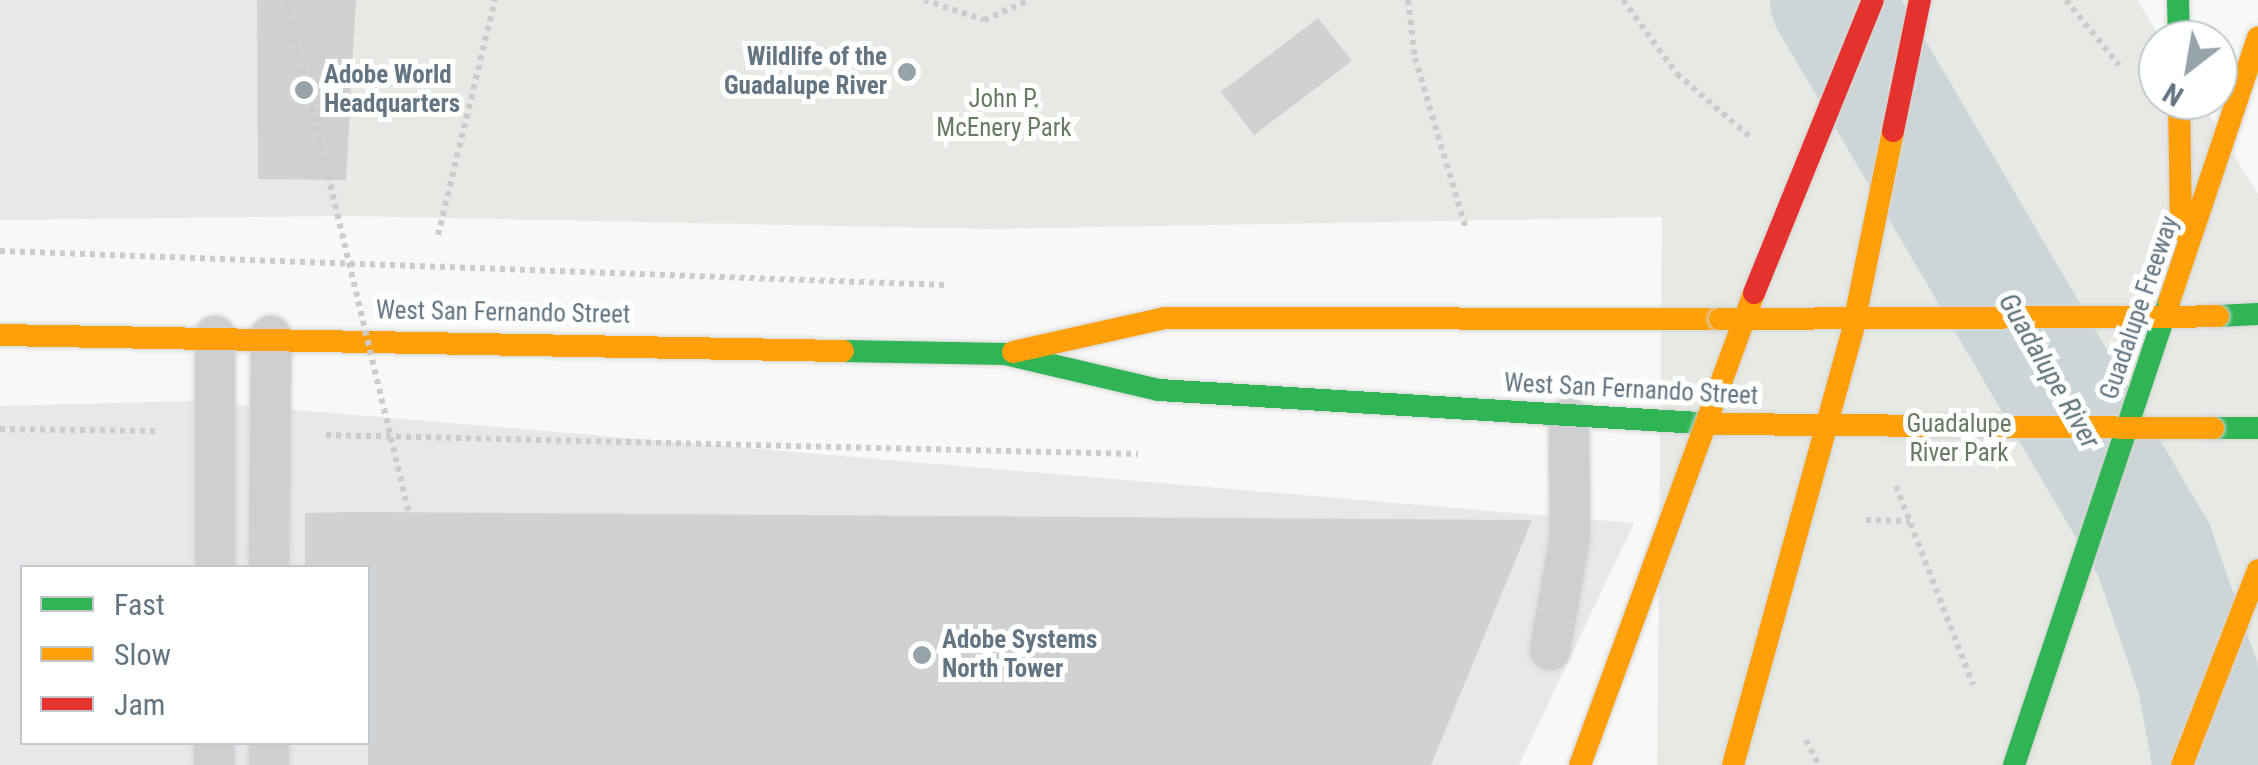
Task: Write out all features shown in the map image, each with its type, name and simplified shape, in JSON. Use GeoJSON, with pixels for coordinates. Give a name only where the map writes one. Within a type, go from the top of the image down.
{"type":"FeatureCollection","features":[{"type":"Feature","properties":{"kind":"main road"},"geometry":{"type":"LineString","coordinates":[[1580,765],[1715,391],[1873,0]]}},
{"type":"Feature","properties":{"kind":"main road"},"geometry":{"type":"LineString","coordinates":[[1733,765],[1853,328],[1920,0]]}},
{"type":"Feature","properties":{"kind":"main road","name":"Guadalupe Freeway"},"geometry":{"type":"LineString","coordinates":[[2014,765],[2258,38]]}},
{"type":"Feature","properties":{"kind":"main road"},"geometry":{"type":"LineString","coordinates":[[2180,120],[2182,273]]}},
{"type":"Feature","properties":{"kind":"main road","name":"West San Fernando Street"},"geometry":{"type":"LineString","coordinates":[[1005,354],[1165,318],[1720,320],[2258,314]]}},
{"type":"Feature","properties":{"kind":"main road","name":"West San Fernando Street"},"geometry":{"type":"LineString","coordinates":[[0,336],[271,336],[1005,354],[1159,390],[1569,418],[1716,424],[2258,428]]}},
{"type":"Feature","properties":{"kind":"main road"},"geometry":{"type":"LineString","coordinates":[[2182,765],[2258,570]]}},
{"type":"Feature","properties":{"kind":"lane"},"geometry":{"type":"LineString","coordinates":[[215,336],[215,565]]}},
{"type":"Feature","properties":{"kind":"lane"},"geometry":{"type":"LineString","coordinates":[[269,565],[271,336]]}},
{"type":"Feature","properties":{"kind":"lane"},"geometry":{"type":"LineString","coordinates":[[1550,650],[1570,536],[1569,418]]}},
{"type":"Feature","properties":{"kind":"path"},"geometry":{"type":"LineString","coordinates":[[286,0],[409,513]]}},
{"type":"Feature","properties":{"kind":"path"},"geometry":{"type":"LineString","coordinates":[[438,236],[495,0]]}},
{"type":"Feature","properties":{"kind":"path"},"geometry":{"type":"LineString","coordinates":[[924,0],[984,20],[1030,0]]}},
{"type":"Feature","properties":{"kind":"path"},"geometry":{"type":"LineString","coordinates":[[1408,0],[1415,58],[1466,229]]}},
{"type":"Feature","properties":{"kind":"path"},"geometry":{"type":"LineString","coordinates":[[1623,0],[1677,74],[1762,150]]}},
{"type":"Feature","properties":{"kind":"path"},"geometry":{"type":"LineString","coordinates":[[0,251],[954,285]]}},
{"type":"Feature","properties":{"kind":"path"},"geometry":{"type":"LineString","coordinates":[[0,429],[214,432]]}},
{"type":"Feature","properties":{"kind":"path"},"geometry":{"type":"LineString","coordinates":[[270,433],[1157,453]]}},
{"type":"Feature","properties":{"kind":"shaded area"},"geometry":{"type":"Polygon","coordinates":[[[0,0],[356,0],[348,216],[0,220],[0,0]]]}},
{"type":"Feature","properties":{"kind":"shaded area","name":"Adobe Systems North Tower"},"geometry":{"type":"Polygon","coordinates":[[[190,401],[1634,523],[1519,765],[0,765],[0,406],[190,401]]]}},
{"type":"Feature","properties":{"kind":"green space","name":"Guadalupe River Park"},"geometry":{"type":"Polygon","coordinates":[[[356,0],[2137,0],[2150,20],[2138,20],[2138,120],[2212,120],[2258,194],[2258,765],[1657,765],[1662,217],[988,229],[348,216],[356,0]]]}},
{"type":"Feature","properties":{"kind":"building","name":"Adobe World Headquarters"},"geometry":{"type":"Polygon","coordinates":[[[257,0],[356,0],[346,180],[258,179],[257,0]]]}},
{"type":"Feature","properties":{"kind":"building"},"geometry":{"type":"Polygon","coordinates":[[[1318,18],[1352,61],[1254,135],[1221,92],[1318,18]]]}},
{"type":"Feature","properties":{"kind":"building","name":"Adobe Systems North Tower"},"geometry":{"type":"Polygon","coordinates":[[[305,513],[1532,520],[1431,765],[368,765],[370,565],[305,565],[305,513]]]}},
{"type":"Feature","properties":{"kind":"waterway","name":"Guadalupe River"},"geometry":{"type":"LineString","coordinates":[[1831,0],[2154,550],[2198,678],[2214,765]]}},
{"type":"Feature","properties":{"kind":"traffic: fast"},"geometry":{"type":"LineString","coordinates":[[2178,0],[2178,20]]}},
{"type":"Feature","properties":{"kind":"traffic: fast"},"geometry":{"type":"LineString","coordinates":[[2014,765],[2169,302]]}},
{"type":"Feature","properties":{"kind":"traffic: fast"},"geometry":{"type":"LineString","coordinates":[[2218,316],[2258,314]]}},
{"type":"Feature","properties":{"kind":"traffic: fast"},"geometry":{"type":"LineString","coordinates":[[843,351],[1005,354],[1159,390],[1715,424]]}},
{"type":"Feature","properties":{"kind":"traffic: fast"},"geometry":{"type":"LineString","coordinates":[[2213,428],[2258,428]]}},
{"type":"Feature","properties":{"kind":"traffic: slow"},"geometry":{"type":"LineString","coordinates":[[2169,302],[2258,38]]}},
{"type":"Feature","properties":{"kind":"traffic: slow"},"geometry":{"type":"LineString","coordinates":[[2179,120],[2181,230]]}},
{"type":"Feature","properties":{"kind":"traffic: slow"},"geometry":{"type":"LineString","coordinates":[[1733,765],[1853,328],[1893,131]]}},
{"type":"Feature","properties":{"kind":"traffic: slow"},"geometry":{"type":"LineString","coordinates":[[1580,765],[1754,293]]}},
{"type":"Feature","properties":{"kind":"traffic: slow"},"geometry":{"type":"LineString","coordinates":[[1720,319],[2218,316]]}},
{"type":"Feature","properties":{"kind":"traffic: slow"},"geometry":{"type":"LineString","coordinates":[[1013,352],[1165,318],[1720,319]]}},
{"type":"Feature","properties":{"kind":"traffic: slow"},"geometry":{"type":"LineString","coordinates":[[0,335],[843,351]]}},
{"type":"Feature","properties":{"kind":"traffic: slow"},"geometry":{"type":"LineString","coordinates":[[1715,424],[2213,428]]}},
{"type":"Feature","properties":{"kind":"traffic: slow"},"geometry":{"type":"LineString","coordinates":[[2182,765],[2258,570]]}},
{"type":"Feature","properties":{"kind":"traffic: jam"},"geometry":{"type":"LineString","coordinates":[[1754,293],[1873,0]]}},
{"type":"Feature","properties":{"kind":"traffic: jam"},"geometry":{"type":"LineString","coordinates":[[1893,131],[1920,0]]}},
{"type":"Feature","properties":{"kind":"place","name":"Wildlife of the Guadalupe River"},"geometry":{"type":"Point","coordinates":[907,72]}},
{"type":"Feature","properties":{"kind":"place","name":"Adobe World Headquarters"},"geometry":{"type":"Point","coordinates":[304,90]}},
{"type":"Feature","properties":{"kind":"place","name":"Adobe Systems North Tower"},"geometry":{"type":"Point","coordinates":[922,655]}},
{"type":"Feature","properties":{"kind":"park label","name":"John P. McEnery Park"},"geometry":{"type":"Point","coordinates":[1004,114]}}]}
